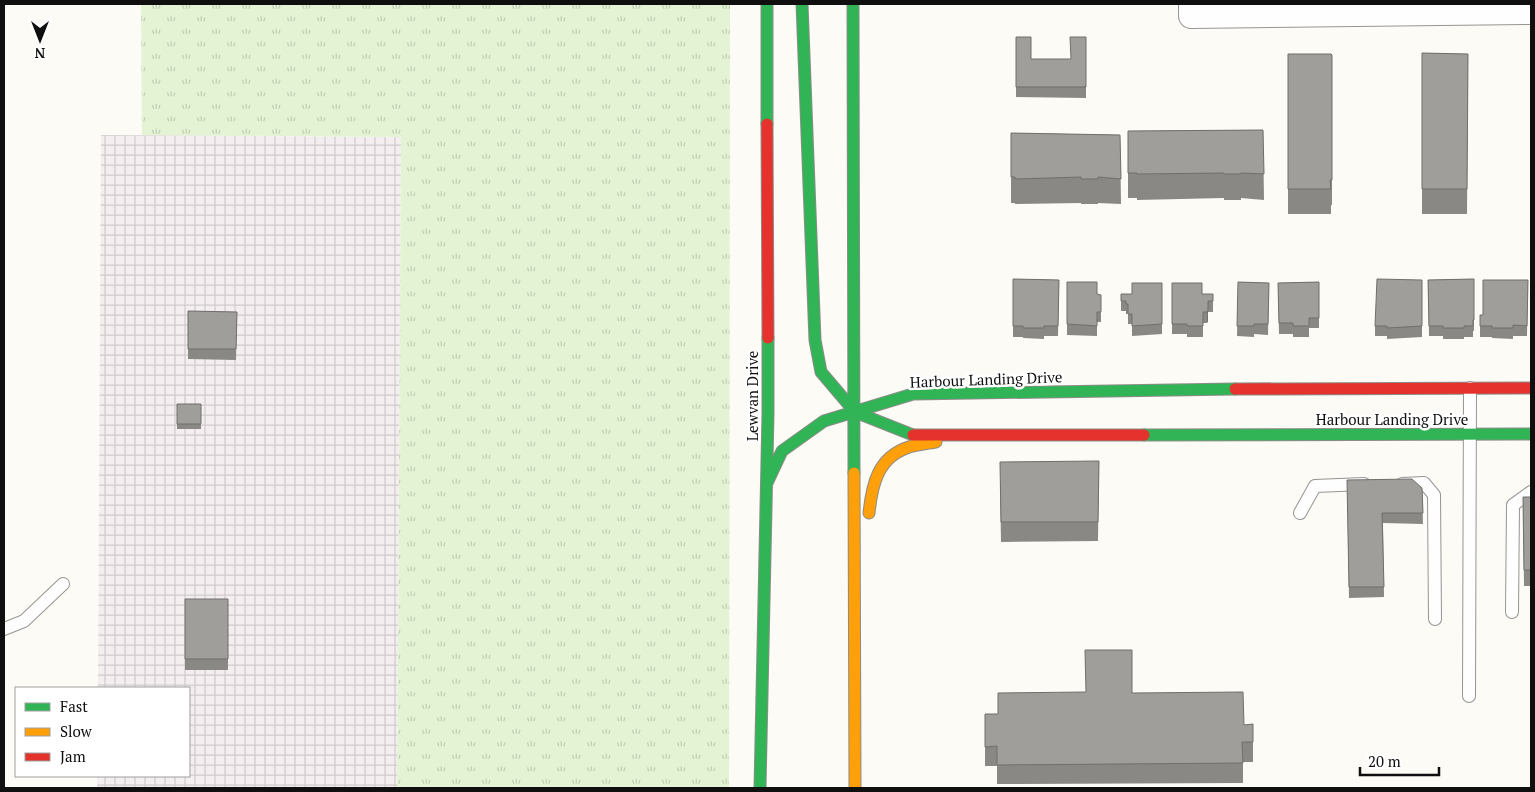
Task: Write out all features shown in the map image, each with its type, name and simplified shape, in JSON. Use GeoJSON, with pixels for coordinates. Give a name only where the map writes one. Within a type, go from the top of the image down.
{"type":"FeatureCollection","features":[{"type":"Feature","properties":{"kind":"main road","name":"Lewvan Drive"},"geometry":{"type":"LineString","coordinates":[[760,788],[767,483],[767,4]]}},
{"type":"Feature","properties":{"kind":"main road"},"geometry":{"type":"LineString","coordinates":[[802,4],[815,340],[821,372],[856,412]]}},
{"type":"Feature","properties":{"kind":"main road"},"geometry":{"type":"LineString","coordinates":[[853,4],[856,412],[855,788]]}},
{"type":"Feature","properties":{"kind":"main road","name":"Harbour Landing Drive"},"geometry":{"type":"LineString","coordinates":[[856,412],[913,394],[1134,390],[1531,388]]}},
{"type":"Feature","properties":{"kind":"main road"},"geometry":{"type":"LineString","coordinates":[[767,483],[782,451],[824,421],[856,412]]}},
{"type":"Feature","properties":{"kind":"main road","name":"Harbour Landing Drive"},"geometry":{"type":"LineString","coordinates":[[856,412],[916,436],[1531,434]]}},
{"type":"Feature","properties":{"kind":"main road"},"geometry":{"type":"LineString","coordinates":[[868,528],[872,481],[881,464],[892,453],[908,447],[978,436]]}},
{"type":"Feature","properties":{"kind":"main road"},"geometry":{"type":"LineString","coordinates":[[855,727],[866,558]]}},
{"type":"Feature","properties":{"kind":"street"},"geometry":{"type":"LineString","coordinates":[[1191,4],[1191,16],[1531,12]]}},
{"type":"Feature","properties":{"kind":"lane"},"geometry":{"type":"LineString","coordinates":[[1469,696],[1470,388]]}},
{"type":"Feature","properties":{"kind":"lane"},"geometry":{"type":"LineString","coordinates":[[1300,513],[1315,486],[1424,483],[1434,495],[1435,619]]}},
{"type":"Feature","properties":{"kind":"lane"},"geometry":{"type":"LineString","coordinates":[[1512,612],[1513,505],[1531,492]]}},
{"type":"Feature","properties":{"kind":"lane"},"geometry":{"type":"LineString","coordinates":[[4,629],[24,622],[63,584]]}},
{"type":"Feature","properties":{"kind":"shaded area"},"geometry":{"type":"Polygon","coordinates":[[[101,135],[401,137],[397,788],[97,788],[97,777],[190,777],[190,687],[98,687],[101,135]]]}},
{"type":"Feature","properties":{"kind":"green space"},"geometry":{"type":"Polygon","coordinates":[[[141,4],[730,4],[729,788],[397,788],[401,137],[142,135],[141,4]]]}},
{"type":"Feature","properties":{"kind":"building"},"geometry":{"type":"Polygon","coordinates":[[[1016,37],[1031,37],[1031,59],[1071,59],[1070,37],[1086,37],[1086,87],[1016,87],[1016,37]]]}},
{"type":"Feature","properties":{"kind":"building"},"geometry":{"type":"Polygon","coordinates":[[[1422,53],[1468,54],[1467,189],[1422,189],[1422,53]]]}},
{"type":"Feature","properties":{"kind":"building"},"geometry":{"type":"Polygon","coordinates":[[[1288,54],[1332,55],[1331,189],[1288,189],[1288,54]]]}},
{"type":"Feature","properties":{"kind":"building"},"geometry":{"type":"Polygon","coordinates":[[[1263,130],[1264,174],[1128,173],[1128,131],[1263,130]]]}},
{"type":"Feature","properties":{"kind":"building"},"geometry":{"type":"Polygon","coordinates":[[[1011,133],[1120,135],[1121,179],[1098,177],[1098,179],[1081,179],[1081,177],[1015,179],[1015,177],[1011,177],[1011,133]]]}},
{"type":"Feature","properties":{"kind":"building"},"geometry":{"type":"Polygon","coordinates":[[[1013,279],[1059,280],[1058,326],[1023,328],[1023,326],[1013,326],[1013,279]]]}},
{"type":"Feature","properties":{"kind":"building"},"geometry":{"type":"Polygon","coordinates":[[[1377,279],[1422,280],[1422,326],[1387,328],[1387,326],[1375,326],[1377,279]]]}},
{"type":"Feature","properties":{"kind":"building"},"geometry":{"type":"Polygon","coordinates":[[[1474,279],[1473,326],[1443,328],[1443,326],[1429,326],[1428,280],[1474,279]]]}},
{"type":"Feature","properties":{"kind":"building"},"geometry":{"type":"Polygon","coordinates":[[[1483,280],[1528,280],[1527,326],[1513,325],[1513,328],[1492,328],[1492,326],[1480,326],[1480,315],[1483,315],[1483,280]]]}},
{"type":"Feature","properties":{"kind":"building"},"geometry":{"type":"Polygon","coordinates":[[[1067,282],[1097,282],[1097,294],[1101,295],[1101,312],[1097,312],[1097,326],[1067,324],[1067,282]]]}},
{"type":"Feature","properties":{"kind":"building"},"geometry":{"type":"Polygon","coordinates":[[[1238,282],[1269,283],[1268,324],[1237,326],[1238,282]]]}},
{"type":"Feature","properties":{"kind":"building"},"geometry":{"type":"Polygon","coordinates":[[[1319,282],[1319,318],[1309,318],[1309,326],[1293,326],[1293,323],[1279,323],[1278,283],[1319,282]]]}},
{"type":"Feature","properties":{"kind":"building"},"geometry":{"type":"Polygon","coordinates":[[[1132,283],[1162,283],[1162,324],[1132,326],[1132,314],[1128,314],[1128,304],[1126,304],[1126,301],[1121,301],[1121,294],[1132,294],[1132,283]]]}},
{"type":"Feature","properties":{"kind":"building"},"geometry":{"type":"Polygon","coordinates":[[[1172,283],[1202,283],[1202,294],[1213,294],[1213,301],[1208,301],[1207,312],[1203,312],[1203,326],[1172,324],[1172,283]]]}},
{"type":"Feature","properties":{"kind":"building"},"geometry":{"type":"Polygon","coordinates":[[[188,311],[237,312],[236,349],[188,349],[188,311]]]}},
{"type":"Feature","properties":{"kind":"building"},"geometry":{"type":"Polygon","coordinates":[[[177,404],[201,404],[201,424],[177,424],[177,404]]]}},
{"type":"Feature","properties":{"kind":"building"},"geometry":{"type":"Polygon","coordinates":[[[1099,461],[1098,522],[1001,522],[1000,462],[1099,461]]]}},
{"type":"Feature","properties":{"kind":"building"},"geometry":{"type":"Polygon","coordinates":[[[1412,479],[1422,488],[1423,513],[1382,513],[1384,587],[1349,587],[1347,480],[1412,479]]]}},
{"type":"Feature","properties":{"kind":"building"},"geometry":{"type":"Polygon","coordinates":[[[1523,497],[1531,497],[1531,570],[1524,570],[1523,497]]]}},
{"type":"Feature","properties":{"kind":"building"},"geometry":{"type":"Polygon","coordinates":[[[185,599],[228,599],[228,659],[185,659],[185,599]]]}},
{"type":"Feature","properties":{"kind":"building"},"geometry":{"type":"Polygon","coordinates":[[[1085,650],[1132,650],[1132,693],[1243,692],[1244,725],[1253,724],[1253,742],[1242,742],[1243,763],[997,765],[997,746],[985,747],[985,714],[998,714],[998,693],[1086,692],[1085,650]]]}},
{"type":"Feature","properties":{"kind":"traffic: fast"},"geometry":{"type":"LineString","coordinates":[[767,4],[767,124]]}},
{"type":"Feature","properties":{"kind":"traffic: fast"},"geometry":{"type":"LineString","coordinates":[[802,4],[815,340],[821,372],[855,412],[913,435]]}},
{"type":"Feature","properties":{"kind":"traffic: fast"},"geometry":{"type":"LineString","coordinates":[[853,4],[854,473]]}},
{"type":"Feature","properties":{"kind":"traffic: fast"},"geometry":{"type":"LineString","coordinates":[[760,788],[768,338]]}},
{"type":"Feature","properties":{"kind":"traffic: fast"},"geometry":{"type":"LineString","coordinates":[[767,483],[782,451],[824,421],[913,394],[1235,389]]}},
{"type":"Feature","properties":{"kind":"traffic: fast"},"geometry":{"type":"LineString","coordinates":[[1144,435],[1531,434]]}},
{"type":"Feature","properties":{"kind":"traffic: slow"},"geometry":{"type":"LineString","coordinates":[[869,513],[872,492],[878,473],[890,457],[915,445],[936,442]]}},
{"type":"Feature","properties":{"kind":"traffic: slow"},"geometry":{"type":"LineString","coordinates":[[854,473],[855,788]]}},
{"type":"Feature","properties":{"kind":"traffic: jam"},"geometry":{"type":"LineString","coordinates":[[767,124],[768,338]]}},
{"type":"Feature","properties":{"kind":"traffic: jam"},"geometry":{"type":"LineString","coordinates":[[1235,389],[1531,388]]}},
{"type":"Feature","properties":{"kind":"traffic: jam"},"geometry":{"type":"LineString","coordinates":[[913,435],[1144,435]]}}]}
